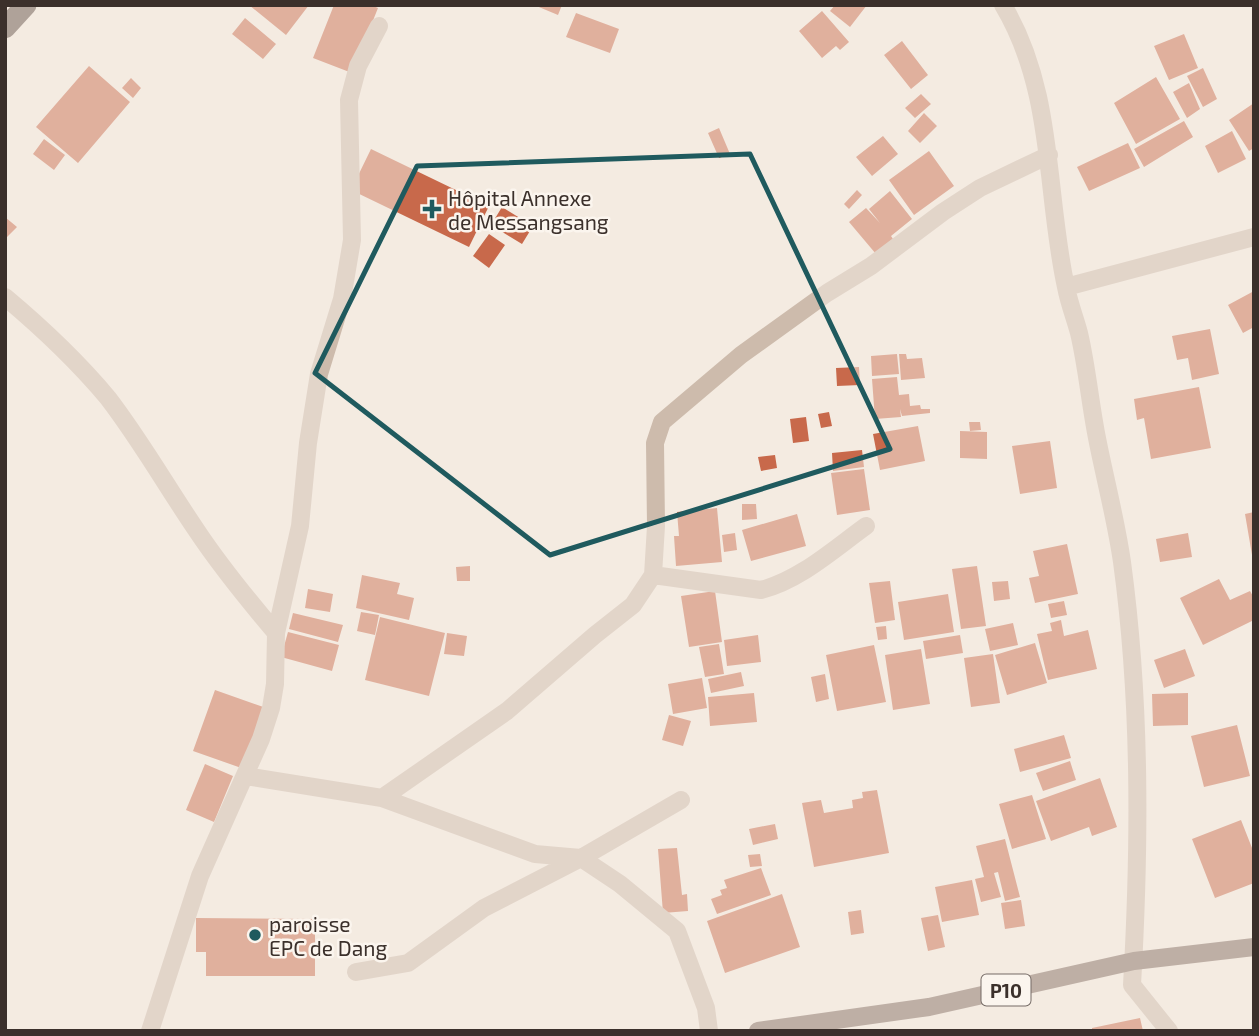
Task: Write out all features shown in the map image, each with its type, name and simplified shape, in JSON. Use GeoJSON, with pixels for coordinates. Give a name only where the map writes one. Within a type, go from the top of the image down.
{"type":"FeatureCollection","features":[{"type":"Feature","properties":{"kind":"highway"},"geometry":{"type":"LineString","coordinates":[[5,28],[26,5]]}},
{"type":"Feature","properties":{"kind":"main road","name":"P10"},"geometry":{"type":"LineString","coordinates":[[758,1031],[929,1007],[1134,961],[1254,947]]}},
{"type":"Feature","properties":{"kind":"street"},"geometry":{"type":"LineString","coordinates":[[1003,5],[1035,76],[1049,155],[1066,287],[1079,335],[1122,561],[1134,674],[1137,891],[1132,985],[1169,1031]]}},
{"type":"Feature","properties":{"kind":"street"},"geometry":{"type":"LineString","coordinates":[[150,1031],[200,876],[246,776],[271,708],[275,684],[276,632],[300,526],[308,443],[319,374],[342,299],[352,240],[349,100],[358,66],[379,26]]}},
{"type":"Feature","properties":{"kind":"street"},"geometry":{"type":"LineString","coordinates":[[382,798],[507,711],[594,635],[633,605],[653,575],[656,526],[655,443],[662,422],[741,355],[827,293],[871,266],[943,212],[980,188],[1049,155]]}},
{"type":"Feature","properties":{"kind":"street"},"geometry":{"type":"LineString","coordinates":[[1066,287],[1254,237]]}},
{"type":"Feature","properties":{"kind":"street"},"geometry":{"type":"LineString","coordinates":[[5,297],[47,332],[106,397],[135,435],[197,531],[238,587],[276,632]]}},
{"type":"Feature","properties":{"kind":"street"},"geometry":{"type":"LineString","coordinates":[[653,575],[761,590],[777,586],[798,574],[866,526]]}},
{"type":"Feature","properties":{"kind":"street"},"geometry":{"type":"LineString","coordinates":[[246,776],[382,798],[535,854],[581,858],[620,884],[677,931],[706,1008],[709,1031]]}},
{"type":"Feature","properties":{"kind":"street"},"geometry":{"type":"LineString","coordinates":[[356,972],[408,963],[484,908],[581,858],[681,800]]}},
{"type":"Feature","properties":{"kind":"highlighted area"},"geometry":{"type":"Polygon","coordinates":[[[750,154],[890,449],[550,555],[315,373],[417,166],[750,154]]]}},
{"type":"Feature","properties":{"kind":"building"},"geometry":{"type":"Polygon","coordinates":[[[249,5],[309,5],[286,35],[249,5]]]}},
{"type":"Feature","properties":{"kind":"building"},"geometry":{"type":"Polygon","coordinates":[[[334,5],[371,5],[378,8],[352,73],[313,58],[334,5]]]}},
{"type":"Feature","properties":{"kind":"building"},"geometry":{"type":"Polygon","coordinates":[[[534,5],[562,5],[558,15],[534,5]]]}},
{"type":"Feature","properties":{"kind":"building"},"geometry":{"type":"Polygon","coordinates":[[[835,5],[867,5],[850,27],[830,11],[835,5]]]}},
{"type":"Feature","properties":{"kind":"building"},"geometry":{"type":"Polygon","coordinates":[[[822,11],[849,42],[840,50],[836,46],[822,58],[799,31],[822,11]]]}},
{"type":"Feature","properties":{"kind":"building"},"geometry":{"type":"Polygon","coordinates":[[[576,13],[619,29],[610,53],[566,37],[576,13]]]}},
{"type":"Feature","properties":{"kind":"building"},"geometry":{"type":"Polygon","coordinates":[[[245,18],[276,44],[263,59],[232,34],[245,18]]]}},
{"type":"Feature","properties":{"kind":"building"},"geometry":{"type":"Polygon","coordinates":[[[1184,34],[1198,68],[1169,80],[1154,46],[1184,34]]]}},
{"type":"Feature","properties":{"kind":"building"},"geometry":{"type":"Polygon","coordinates":[[[902,41],[928,75],[911,89],[884,55],[902,41]]]}},
{"type":"Feature","properties":{"kind":"building"},"geometry":{"type":"Polygon","coordinates":[[[89,66],[130,102],[78,163],[36,127],[89,66]]]}},
{"type":"Feature","properties":{"kind":"building"},"geometry":{"type":"Polygon","coordinates":[[[1203,68],[1217,99],[1203,107],[1187,76],[1203,68]]]}},
{"type":"Feature","properties":{"kind":"building"},"geometry":{"type":"Polygon","coordinates":[[[1156,77],[1180,119],[1136,144],[1114,103],[1156,77]]]}},
{"type":"Feature","properties":{"kind":"building"},"geometry":{"type":"Polygon","coordinates":[[[131,78],[141,88],[133,98],[122,88],[131,78]]]}},
{"type":"Feature","properties":{"kind":"building"},"geometry":{"type":"Polygon","coordinates":[[[1189,83],[1200,109],[1187,118],[1173,92],[1189,83]]]}},
{"type":"Feature","properties":{"kind":"building"},"geometry":{"type":"Polygon","coordinates":[[[921,94],[931,104],[915,118],[905,108],[921,94]]]}},
{"type":"Feature","properties":{"kind":"building"},"geometry":{"type":"Polygon","coordinates":[[[1254,103],[1254,148],[1249,151],[1229,120],[1254,103]]]}},
{"type":"Feature","properties":{"kind":"building"},"geometry":{"type":"Polygon","coordinates":[[[924,113],[937,126],[920,143],[908,131],[924,113]]]}},
{"type":"Feature","properties":{"kind":"building"},"geometry":{"type":"Polygon","coordinates":[[[1184,121],[1193,137],[1144,167],[1134,149],[1184,121]]]}},
{"type":"Feature","properties":{"kind":"building"},"geometry":{"type":"Polygon","coordinates":[[[719,128],[730,154],[719,158],[708,133],[719,128]]]}},
{"type":"Feature","properties":{"kind":"building"},"geometry":{"type":"Polygon","coordinates":[[[1232,131],[1246,159],[1218,173],[1205,146],[1232,131]]]}},
{"type":"Feature","properties":{"kind":"building"},"geometry":{"type":"Polygon","coordinates":[[[883,136],[898,154],[872,176],[856,157],[883,136]]]}},
{"type":"Feature","properties":{"kind":"building"},"geometry":{"type":"Polygon","coordinates":[[[44,139],[65,155],[54,170],[33,154],[44,139]]]}},
{"type":"Feature","properties":{"kind":"building"},"geometry":{"type":"Polygon","coordinates":[[[1128,143],[1140,168],[1089,191],[1077,167],[1128,143]]]}},
{"type":"Feature","properties":{"kind":"building"},"geometry":{"type":"Polygon","coordinates":[[[371,149],[489,206],[469,247],[351,190],[371,149]]]}},
{"type":"Feature","properties":{"kind":"building"},"geometry":{"type":"Polygon","coordinates":[[[929,151],[954,186],[914,215],[889,180],[929,151]]]}},
{"type":"Feature","properties":{"kind":"building"},"geometry":{"type":"Polygon","coordinates":[[[857,190],[862,195],[849,209],[844,204],[857,190]]]}},
{"type":"Feature","properties":{"kind":"building"},"geometry":{"type":"Polygon","coordinates":[[[890,191],[912,219],[891,236],[893,239],[876,254],[849,222],[866,208],[880,223],[869,209],[890,191]]]}},
{"type":"Feature","properties":{"kind":"building"},"geometry":{"type":"Polygon","coordinates":[[[502,207],[533,226],[522,244],[491,225],[502,207]]]}},
{"type":"Feature","properties":{"kind":"building"},"geometry":{"type":"Polygon","coordinates":[[[5,217],[17,227],[5,239],[5,217]]]}},
{"type":"Feature","properties":{"kind":"building"},"geometry":{"type":"Polygon","coordinates":[[[489,234],[505,245],[489,268],[473,256],[489,234]]]}},
{"type":"Feature","properties":{"kind":"building"},"geometry":{"type":"Polygon","coordinates":[[[1254,291],[1254,327],[1243,333],[1228,305],[1254,291]]]}},
{"type":"Feature","properties":{"kind":"building"},"geometry":{"type":"Polygon","coordinates":[[[1210,329],[1219,374],[1192,380],[1188,358],[1177,360],[1172,336],[1210,329]]]}},
{"type":"Feature","properties":{"kind":"building"},"geometry":{"type":"Polygon","coordinates":[[[897,354],[899,374],[872,376],[871,356],[897,354]]]}},
{"type":"Feature","properties":{"kind":"building"},"geometry":{"type":"Polygon","coordinates":[[[899,354],[906,354],[907,359],[922,358],[925,378],[901,380],[899,354]]]}},
{"type":"Feature","properties":{"kind":"building"},"geometry":{"type":"Polygon","coordinates":[[[859,367],[860,385],[837,386],[836,368],[859,367]]]}},
{"type":"Feature","properties":{"kind":"building"},"geometry":{"type":"Polygon","coordinates":[[[897,377],[899,395],[909,394],[910,406],[920,405],[921,409],[930,409],[930,413],[902,416],[900,409],[901,417],[875,419],[872,379],[897,377]]]}},
{"type":"Feature","properties":{"kind":"building"},"geometry":{"type":"Polygon","coordinates":[[[1199,387],[1211,448],[1151,459],[1144,418],[1137,420],[1134,399],[1199,387]]]}},
{"type":"Feature","properties":{"kind":"building"},"geometry":{"type":"Polygon","coordinates":[[[829,412],[832,426],[821,428],[818,414],[829,412]]]}},
{"type":"Feature","properties":{"kind":"building"},"geometry":{"type":"Polygon","coordinates":[[[806,417],[809,441],[793,443],[790,419],[806,417]]]}},
{"type":"Feature","properties":{"kind":"building"},"geometry":{"type":"Polygon","coordinates":[[[969,422],[980,422],[981,430],[970,431],[969,422]]]}},
{"type":"Feature","properties":{"kind":"building"},"geometry":{"type":"Polygon","coordinates":[[[918,426],[925,461],[880,470],[873,434],[918,426]]]}},
{"type":"Feature","properties":{"kind":"building"},"geometry":{"type":"Polygon","coordinates":[[[960,431],[987,432],[987,459],[960,458],[960,431]]]}},
{"type":"Feature","properties":{"kind":"building"},"geometry":{"type":"Polygon","coordinates":[[[1050,441],[1057,488],[1020,494],[1012,446],[1050,441]]]}},
{"type":"Feature","properties":{"kind":"building"},"geometry":{"type":"Polygon","coordinates":[[[862,450],[864,467],[833,471],[832,453],[862,450]]]}},
{"type":"Feature","properties":{"kind":"building"},"geometry":{"type":"Polygon","coordinates":[[[775,455],[777,468],[761,471],[758,457],[775,455]]]}},
{"type":"Feature","properties":{"kind":"building"},"geometry":{"type":"Polygon","coordinates":[[[864,469],[870,510],[837,515],[831,473],[864,469]]]}},
{"type":"Feature","properties":{"kind":"building"},"geometry":{"type":"Polygon","coordinates":[[[742,504],[756,504],[757,519],[742,520],[742,504]]]}},
{"type":"Feature","properties":{"kind":"building"},"geometry":{"type":"Polygon","coordinates":[[[717,508],[722,562],[676,566],[674,536],[679,536],[677,512],[717,508]]]}},
{"type":"Feature","properties":{"kind":"building"},"geometry":{"type":"Polygon","coordinates":[[[1254,512],[1254,554],[1252,555],[1245,514],[1254,512]]]}},
{"type":"Feature","properties":{"kind":"building"},"geometry":{"type":"Polygon","coordinates":[[[797,514],[806,546],[751,561],[742,530],[797,514]]]}},
{"type":"Feature","properties":{"kind":"building"},"geometry":{"type":"Polygon","coordinates":[[[735,533],[737,550],[724,552],[722,535],[735,533]]]}},
{"type":"Feature","properties":{"kind":"building"},"geometry":{"type":"Polygon","coordinates":[[[1188,533],[1192,557],[1160,562],[1156,539],[1188,533]]]}},
{"type":"Feature","properties":{"kind":"building"},"geometry":{"type":"Polygon","coordinates":[[[1067,544],[1078,594],[1035,603],[1029,578],[1039,576],[1033,551],[1067,544]]]}},
{"type":"Feature","properties":{"kind":"building"},"geometry":{"type":"Polygon","coordinates":[[[470,566],[470,581],[457,581],[456,567],[470,566]]]}},
{"type":"Feature","properties":{"kind":"building"},"geometry":{"type":"Polygon","coordinates":[[[977,566],[986,626],[961,629],[952,569],[977,566]]]}},
{"type":"Feature","properties":{"kind":"building"},"geometry":{"type":"Polygon","coordinates":[[[362,575],[400,583],[397,594],[414,598],[409,620],[356,608],[362,575]]]}},
{"type":"Feature","properties":{"kind":"building"},"geometry":{"type":"Polygon","coordinates":[[[1219,579],[1230,600],[1250,591],[1254,598],[1254,620],[1203,645],[1180,598],[1219,579]]]}},
{"type":"Feature","properties":{"kind":"building"},"geometry":{"type":"Polygon","coordinates":[[[890,581],[895,620],[875,623],[869,583],[890,581]]]}},
{"type":"Feature","properties":{"kind":"building"},"geometry":{"type":"Polygon","coordinates":[[[1008,581],[1010,599],[994,601],[992,582],[1008,581]]]}},
{"type":"Feature","properties":{"kind":"building"},"geometry":{"type":"Polygon","coordinates":[[[308,589],[333,594],[330,612],[305,608],[308,589]]]}},
{"type":"Feature","properties":{"kind":"building"},"geometry":{"type":"Polygon","coordinates":[[[715,591],[722,642],[689,647],[681,596],[715,591]]]}},
{"type":"Feature","properties":{"kind":"building"},"geometry":{"type":"Polygon","coordinates":[[[948,594],[954,632],[904,640],[898,602],[948,594]]]}},
{"type":"Feature","properties":{"kind":"building"},"geometry":{"type":"Polygon","coordinates":[[[1064,601],[1067,615],[1051,618],[1048,604],[1064,601]]]}},
{"type":"Feature","properties":{"kind":"building"},"geometry":{"type":"Polygon","coordinates":[[[361,612],[379,615],[375,635],[357,631],[361,612]]]}},
{"type":"Feature","properties":{"kind":"building"},"geometry":{"type":"Polygon","coordinates":[[[293,613],[343,625],[338,642],[289,629],[293,613]]]}},
{"type":"Feature","properties":{"kind":"building"},"geometry":{"type":"Polygon","coordinates":[[[380,617],[445,633],[429,696],[365,680],[380,617]]]}},
{"type":"Feature","properties":{"kind":"building"},"geometry":{"type":"Polygon","coordinates":[[[1061,620],[1064,636],[1088,630],[1097,669],[1048,680],[1037,634],[1052,631],[1050,623],[1061,620]]]}},
{"type":"Feature","properties":{"kind":"building"},"geometry":{"type":"Polygon","coordinates":[[[1013,623],[1018,645],[990,651],[985,629],[1013,623]]]}},
{"type":"Feature","properties":{"kind":"building"},"geometry":{"type":"Polygon","coordinates":[[[886,626],[887,639],[878,640],[876,627],[886,626]]]}},
{"type":"Feature","properties":{"kind":"building"},"geometry":{"type":"Polygon","coordinates":[[[288,632],[339,645],[332,671],[281,657],[288,632]]]}},
{"type":"Feature","properties":{"kind":"building"},"geometry":{"type":"Polygon","coordinates":[[[447,633],[467,636],[464,656],[444,654],[447,633]]]}},
{"type":"Feature","properties":{"kind":"building"},"geometry":{"type":"Polygon","coordinates":[[[758,635],[761,662],[727,666],[724,640],[758,635]]]}},
{"type":"Feature","properties":{"kind":"building"},"geometry":{"type":"Polygon","coordinates":[[[960,635],[963,653],[926,659],[923,641],[960,635]]]}},
{"type":"Feature","properties":{"kind":"building"},"geometry":{"type":"Polygon","coordinates":[[[1035,643],[1047,683],[1007,695],[995,655],[1035,643]]]}},
{"type":"Feature","properties":{"kind":"building"},"geometry":{"type":"Polygon","coordinates":[[[719,644],[724,674],[705,677],[699,647],[719,644]]]}},
{"type":"Feature","properties":{"kind":"building"},"geometry":{"type":"Polygon","coordinates":[[[874,645],[886,702],[837,711],[826,655],[874,645]]]}},
{"type":"Feature","properties":{"kind":"building"},"geometry":{"type":"Polygon","coordinates":[[[921,649],[930,704],[893,710],[885,655],[921,649]]]}},
{"type":"Feature","properties":{"kind":"building"},"geometry":{"type":"Polygon","coordinates":[[[1185,649],[1195,676],[1164,688],[1154,660],[1185,649]]]}},
{"type":"Feature","properties":{"kind":"building"},"geometry":{"type":"Polygon","coordinates":[[[993,654],[1000,703],[971,707],[964,658],[993,654]]]}},
{"type":"Feature","properties":{"kind":"building"},"geometry":{"type":"Polygon","coordinates":[[[741,672],[744,686],[711,693],[708,679],[741,672]]]}},
{"type":"Feature","properties":{"kind":"building"},"geometry":{"type":"Polygon","coordinates":[[[825,674],[829,699],[816,702],[811,677],[825,674]]]}},
{"type":"Feature","properties":{"kind":"building"},"geometry":{"type":"Polygon","coordinates":[[[702,678],[707,708],[673,714],[668,684],[702,678]]]}},
{"type":"Feature","properties":{"kind":"building"},"geometry":{"type":"Polygon","coordinates":[[[215,690],[269,709],[247,770],[193,751],[215,690]]]}},
{"type":"Feature","properties":{"kind":"building"},"geometry":{"type":"Polygon","coordinates":[[[754,693],[757,722],[710,726],[708,697],[754,693]]]}},
{"type":"Feature","properties":{"kind":"building"},"geometry":{"type":"Polygon","coordinates":[[[1188,693],[1188,725],[1153,726],[1152,694],[1188,693]]]}},
{"type":"Feature","properties":{"kind":"building"},"geometry":{"type":"Polygon","coordinates":[[[669,715],[691,721],[683,746],[662,740],[669,715]]]}},
{"type":"Feature","properties":{"kind":"building"},"geometry":{"type":"Polygon","coordinates":[[[1237,725],[1250,776],[1204,787],[1191,736],[1237,725]]]}},
{"type":"Feature","properties":{"kind":"building"},"geometry":{"type":"Polygon","coordinates":[[[1064,735],[1071,758],[1020,772],[1014,749],[1064,735]]]}},
{"type":"Feature","properties":{"kind":"building"},"geometry":{"type":"Polygon","coordinates":[[[1070,761],[1076,780],[1043,791],[1036,773],[1070,761]]]}},
{"type":"Feature","properties":{"kind":"building"},"geometry":{"type":"Polygon","coordinates":[[[205,764],[233,776],[214,822],[186,810],[205,764]]]}},
{"type":"Feature","properties":{"kind":"building"},"geometry":{"type":"Polygon","coordinates":[[[1100,778],[1117,827],[1092,836],[1089,827],[1051,841],[1036,801],[1100,778]]]}},
{"type":"Feature","properties":{"kind":"building"},"geometry":{"type":"Polygon","coordinates":[[[877,790],[889,853],[814,867],[802,803],[821,800],[824,813],[853,808],[852,800],[863,798],[862,792],[877,790]]]}},
{"type":"Feature","properties":{"kind":"building"},"geometry":{"type":"Polygon","coordinates":[[[1032,795],[1046,839],[1012,849],[999,804],[1032,795]]]}},
{"type":"Feature","properties":{"kind":"building"},"geometry":{"type":"Polygon","coordinates":[[[1241,820],[1254,853],[1254,883],[1215,898],[1192,839],[1241,820]]]}},
{"type":"Feature","properties":{"kind":"building"},"geometry":{"type":"Polygon","coordinates":[[[775,824],[778,839],[753,845],[749,829],[775,824]]]}},
{"type":"Feature","properties":{"kind":"building"},"geometry":{"type":"Polygon","coordinates":[[[1005,839],[1020,897],[1005,901],[998,872],[994,873],[1001,897],[981,902],[975,879],[984,877],[976,846],[1005,839]]]}},
{"type":"Feature","properties":{"kind":"building"},"geometry":{"type":"Polygon","coordinates":[[[677,848],[682,895],[687,894],[688,911],[663,913],[658,849],[677,848]]]}},
{"type":"Feature","properties":{"kind":"building"},"geometry":{"type":"Polygon","coordinates":[[[760,854],[762,866],[750,867],[748,855],[760,854]]]}},
{"type":"Feature","properties":{"kind":"building"},"geometry":{"type":"Polygon","coordinates":[[[761,868],[771,895],[717,914],[711,899],[722,895],[720,890],[727,888],[724,880],[761,868]]]}},
{"type":"Feature","properties":{"kind":"building"},"geometry":{"type":"Polygon","coordinates":[[[972,880],[979,915],[942,922],[935,887],[972,880]]]}},
{"type":"Feature","properties":{"kind":"building"},"geometry":{"type":"Polygon","coordinates":[[[782,894],[800,947],[725,973],[707,921],[782,894]]]}},
{"type":"Feature","properties":{"kind":"building"},"geometry":{"type":"Polygon","coordinates":[[[1021,900],[1025,926],[1005,929],[1001,903],[1021,900]]]}},
{"type":"Feature","properties":{"kind":"building"},"geometry":{"type":"Polygon","coordinates":[[[861,910],[864,933],[851,935],[848,912],[861,910]]]}},
{"type":"Feature","properties":{"kind":"building"},"geometry":{"type":"Polygon","coordinates":[[[938,915],[945,947],[928,951],[921,918],[938,915]]]}},
{"type":"Feature","properties":{"kind":"building","name":"paroisse EPC de Dang"},"geometry":{"type":"Polygon","coordinates":[[[196,918],[315,919],[315,976],[206,976],[206,952],[196,952],[196,918]]]}},
{"type":"Feature","properties":{"kind":"building"},"geometry":{"type":"Polygon","coordinates":[[[1140,1018],[1143,1031],[1092,1031],[1092,1028],[1140,1018]]]}},
{"type":"Feature","properties":{"kind":"place","name":"Hôpital Annexe de Messangsang"},"geometry":{"type":"Point","coordinates":[432,209]}},
{"type":"Feature","properties":{"kind":"place","name":"paroisse EPC de Dang"},"geometry":{"type":"Point","coordinates":[255,935]}}]}
